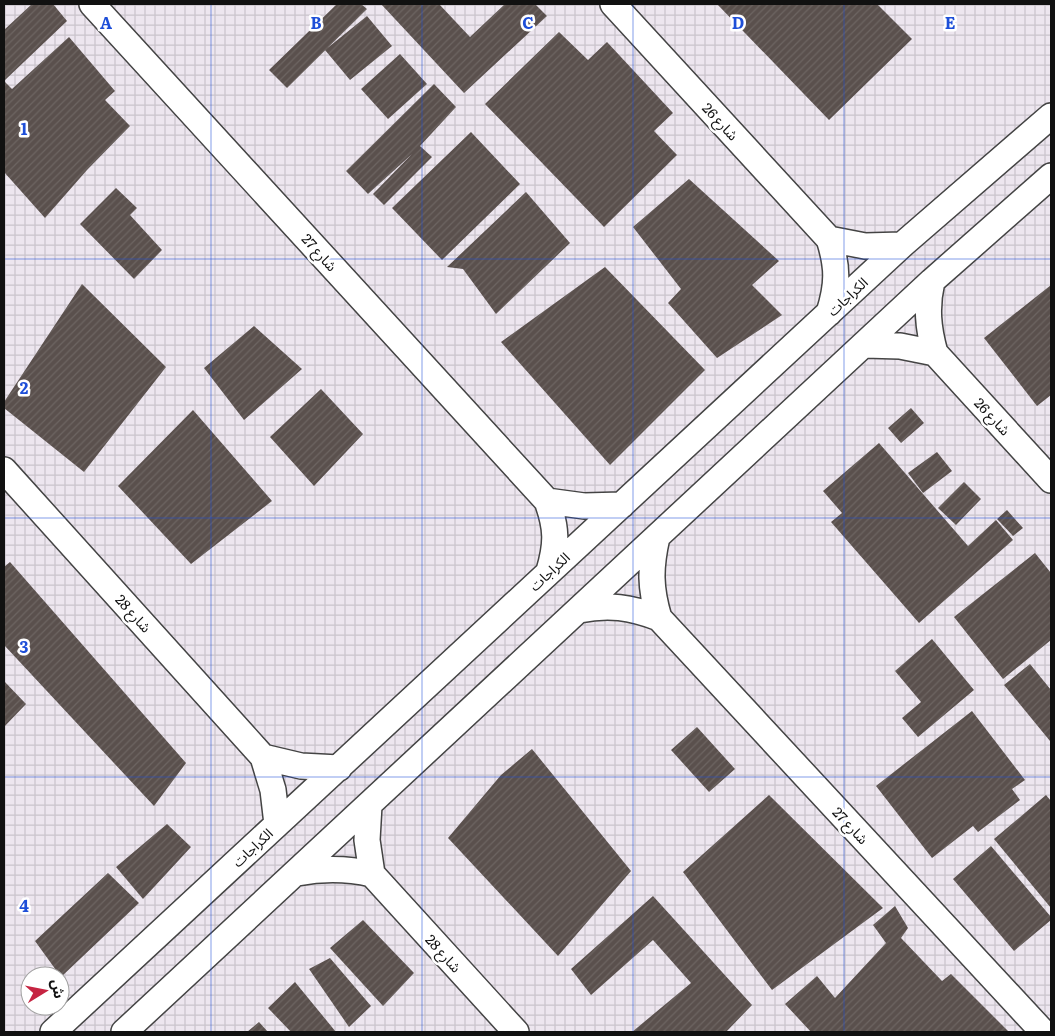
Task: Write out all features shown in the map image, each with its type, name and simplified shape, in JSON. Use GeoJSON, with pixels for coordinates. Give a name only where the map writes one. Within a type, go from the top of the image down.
{"type":"FeatureCollection","features":[{"type":"Feature","properties":{"kind":"street","name":"شارع 27"},"geometry":{"type":"LineString","coordinates":[[92,4],[547,501],[554,518],[556,536],[554,554],[549,571]]}},
{"type":"Feature","properties":{"kind":"street","name":"شارع 26"},"geometry":{"type":"LineString","coordinates":[[613,4],[829,239],[835,257],[837,276],[835,294],[829,312]]}},
{"type":"Feature","properties":{"kind":"street","name":"الكراجات"},"geometry":{"type":"LineString","coordinates":[[53,1032],[829,312],[902,245],[1051,116]]}},
{"type":"Feature","properties":{"kind":"street"},"geometry":{"type":"LineString","coordinates":[[124,1032],[932,281],[1051,176]]}},
{"type":"Feature","properties":{"kind":"street"},"geometry":{"type":"LineString","coordinates":[[829,239],[866,246],[902,245]]}},
{"type":"Feature","properties":{"kind":"street","name":"شارع 26"},"geometry":{"type":"LineString","coordinates":[[932,281],[928,299],[928,317],[930,336],[935,353],[1051,480]]}},
{"type":"Feature","properties":{"kind":"street"},"geometry":{"type":"LineString","coordinates":[[865,345],[900,346],[935,353]]}},
{"type":"Feature","properties":{"kind":"street","name":"شارع 28"},"geometry":{"type":"LineString","coordinates":[[4,470],[263,757],[273,790],[276,824]]}},
{"type":"Feature","properties":{"kind":"street"},"geometry":{"type":"LineString","coordinates":[[547,501],[584,506],[622,505]]}},
{"type":"Feature","properties":{"kind":"street","name":"شارع 27"},"geometry":{"type":"LineString","coordinates":[[657,537],[651,578],[653,599],[659,618]]}},
{"type":"Feature","properties":{"kind":"street","name":"شارع 27"},"geometry":{"type":"LineString","coordinates":[[578,610],[599,606],[619,607],[640,610],[659,618],[1043,1032]]}},
{"type":"Feature","properties":{"kind":"street"},"geometry":{"type":"LineString","coordinates":[[263,757],[301,766],[339,768]]}},
{"type":"Feature","properties":{"kind":"street"},"geometry":{"type":"LineString","coordinates":[[297,873],[334,868],[372,874],[367,840],[369,805]]}},
{"type":"Feature","properties":{"kind":"street","name":"شارع 28"},"geometry":{"type":"LineString","coordinates":[[372,874],[516,1032]]}},
{"type":"Feature","properties":{"kind":"shaded area"},"geometry":{"type":"Polygon","coordinates":[[[4,4],[1051,4],[1051,1032],[4,1032],[4,4]]]}},
{"type":"Feature","properties":{"kind":"building"},"geometry":{"type":"Polygon","coordinates":[[[32,4],[53,4],[67,21],[4,81],[4,30],[32,4]]]}},
{"type":"Feature","properties":{"kind":"building"},"geometry":{"type":"Polygon","coordinates":[[[337,4],[361,4],[367,9],[287,88],[269,70],[337,4]]]}},
{"type":"Feature","properties":{"kind":"building"},"geometry":{"type":"Polygon","coordinates":[[[381,4],[439,4],[470,37],[505,4],[535,4],[547,16],[464,93],[381,4]]]}},
{"type":"Feature","properties":{"kind":"building"},"geometry":{"type":"Polygon","coordinates":[[[717,4],[877,4],[912,39],[829,120],[717,4]]]}},
{"type":"Feature","properties":{"kind":"building"},"geometry":{"type":"Polygon","coordinates":[[[367,16],[392,46],[350,80],[325,50],[367,16]]]}},
{"type":"Feature","properties":{"kind":"building"},"geometry":{"type":"Polygon","coordinates":[[[559,32],[588,60],[607,42],[673,113],[654,131],[677,155],[604,227],[485,104],[559,32]]]}},
{"type":"Feature","properties":{"kind":"building"},"geometry":{"type":"Polygon","coordinates":[[[69,37],[115,91],[105,100],[130,126],[87,170],[45,218],[4,172],[4,81],[12,89],[69,37]]]}},
{"type":"Feature","properties":{"kind":"building"},"geometry":{"type":"Polygon","coordinates":[[[400,54],[427,84],[388,119],[361,89],[400,54]]]}},
{"type":"Feature","properties":{"kind":"building"},"geometry":{"type":"Polygon","coordinates":[[[434,84],[456,107],[420,146],[432,157],[384,205],[373,194],[412,154],[368,194],[346,171],[434,84]]]}},
{"type":"Feature","properties":{"kind":"building"},"geometry":{"type":"Polygon","coordinates":[[[471,132],[520,184],[442,260],[392,208],[471,132]]]}},
{"type":"Feature","properties":{"kind":"building"},"geometry":{"type":"Polygon","coordinates":[[[689,179],[779,261],[752,285],[782,315],[717,358],[668,303],[681,289],[633,227],[689,179]]]}},
{"type":"Feature","properties":{"kind":"building"},"geometry":{"type":"Polygon","coordinates":[[[116,188],[137,208],[130,215],[162,250],[134,279],[80,224],[116,188]]]}},
{"type":"Feature","properties":{"kind":"building"},"geometry":{"type":"Polygon","coordinates":[[[526,192],[570,243],[496,314],[463,269],[447,267],[526,192]]]}},
{"type":"Feature","properties":{"kind":"building"},"geometry":{"type":"Polygon","coordinates":[[[605,267],[705,370],[610,465],[501,342],[605,267]]]}},
{"type":"Feature","properties":{"kind":"building"},"geometry":{"type":"Polygon","coordinates":[[[82,284],[166,367],[84,472],[4,408],[4,402],[82,284]]]}},
{"type":"Feature","properties":{"kind":"building"},"geometry":{"type":"Polygon","coordinates":[[[1051,285],[1051,395],[1037,406],[984,338],[1051,285]]]}},
{"type":"Feature","properties":{"kind":"building"},"geometry":{"type":"Polygon","coordinates":[[[254,326],[302,369],[244,420],[204,368],[254,326]]]}},
{"type":"Feature","properties":{"kind":"building"},"geometry":{"type":"Polygon","coordinates":[[[321,389],[363,434],[314,486],[270,437],[321,389]]]}},
{"type":"Feature","properties":{"kind":"building"},"geometry":{"type":"Polygon","coordinates":[[[911,408],[924,423],[901,443],[888,428],[911,408]]]}},
{"type":"Feature","properties":{"kind":"building"},"geometry":{"type":"Polygon","coordinates":[[[193,410],[272,501],[191,564],[118,486],[193,410]]]}},
{"type":"Feature","properties":{"kind":"building"},"geometry":{"type":"Polygon","coordinates":[[[879,443],[968,546],[996,520],[1013,540],[919,623],[831,522],[842,513],[823,491],[879,443]]]}},
{"type":"Feature","properties":{"kind":"building"},"geometry":{"type":"Polygon","coordinates":[[[937,452],[952,471],[923,493],[908,473],[937,452]]]}},
{"type":"Feature","properties":{"kind":"building"},"geometry":{"type":"Polygon","coordinates":[[[964,482],[981,499],[956,525],[938,508],[964,482]]]}},
{"type":"Feature","properties":{"kind":"building"},"geometry":{"type":"Polygon","coordinates":[[[1007,510],[1023,528],[1013,536],[997,519],[1007,510]]]}},
{"type":"Feature","properties":{"kind":"building"},"geometry":{"type":"Polygon","coordinates":[[[1035,553],[1051,573],[1051,640],[1003,679],[954,617],[1035,553]]]}},
{"type":"Feature","properties":{"kind":"building"},"geometry":{"type":"Polygon","coordinates":[[[10,562],[186,763],[154,806],[4,645],[4,567],[10,562]]]}},
{"type":"Feature","properties":{"kind":"building"},"geometry":{"type":"Polygon","coordinates":[[[932,639],[974,690],[918,737],[902,718],[921,702],[895,671],[932,639]]]}},
{"type":"Feature","properties":{"kind":"building"},"geometry":{"type":"Polygon","coordinates":[[[1030,664],[1051,690],[1050,741],[1004,685],[1030,664]]]}},
{"type":"Feature","properties":{"kind":"building"},"geometry":{"type":"Polygon","coordinates":[[[4,681],[26,704],[4,727],[4,681]]]}},
{"type":"Feature","properties":{"kind":"building"},"geometry":{"type":"Polygon","coordinates":[[[972,711],[1025,780],[1012,789],[1020,800],[978,832],[973,826],[932,858],[876,786],[972,711]]]}},
{"type":"Feature","properties":{"kind":"building"},"geometry":{"type":"Polygon","coordinates":[[[697,727],[735,769],[709,792],[671,750],[697,727]]]}},
{"type":"Feature","properties":{"kind":"building"},"geometry":{"type":"Polygon","coordinates":[[[532,749],[631,871],[558,956],[448,838],[501,775],[532,749]]]}},
{"type":"Feature","properties":{"kind":"building"},"geometry":{"type":"Polygon","coordinates":[[[769,795],[883,908],[772,990],[683,872],[769,795]]]}},
{"type":"Feature","properties":{"kind":"building"},"geometry":{"type":"Polygon","coordinates":[[[1046,795],[1051,801],[1051,908],[994,839],[1046,795]]]}},
{"type":"Feature","properties":{"kind":"building"},"geometry":{"type":"Polygon","coordinates":[[[167,824],[191,847],[143,899],[116,867],[167,824]]]}},
{"type":"Feature","properties":{"kind":"building"},"geometry":{"type":"Polygon","coordinates":[[[991,846],[1051,917],[1051,920],[1014,951],[953,879],[991,846]]]}},
{"type":"Feature","properties":{"kind":"building"},"geometry":{"type":"Polygon","coordinates":[[[108,873],[139,903],[70,968],[70,966],[53,966],[35,941],[108,873]]]}},
{"type":"Feature","properties":{"kind":"building"},"geometry":{"type":"Polygon","coordinates":[[[653,896],[752,1005],[726,1032],[632,1032],[691,983],[653,940],[591,995],[571,969],[653,896]]]}},
{"type":"Feature","properties":{"kind":"building"},"geometry":{"type":"Polygon","coordinates":[[[895,906],[908,928],[901,938],[942,981],[951,974],[1009,1032],[811,1032],[785,1004],[817,976],[835,998],[886,943],[873,925],[895,906]]]}},
{"type":"Feature","properties":{"kind":"building"},"geometry":{"type":"Polygon","coordinates":[[[363,920],[414,973],[383,1006],[330,948],[363,920]]]}},
{"type":"Feature","properties":{"kind":"building"},"geometry":{"type":"Polygon","coordinates":[[[330,958],[371,1006],[349,1027],[309,969],[330,958]]]}},
{"type":"Feature","properties":{"kind":"building"},"geometry":{"type":"Polygon","coordinates":[[[295,982],[336,1032],[291,1032],[268,1008],[295,982]]]}},
{"type":"Feature","properties":{"kind":"building"},"geometry":{"type":"Polygon","coordinates":[[[259,1022],[268,1032],[247,1032],[259,1022]]]}}]}
